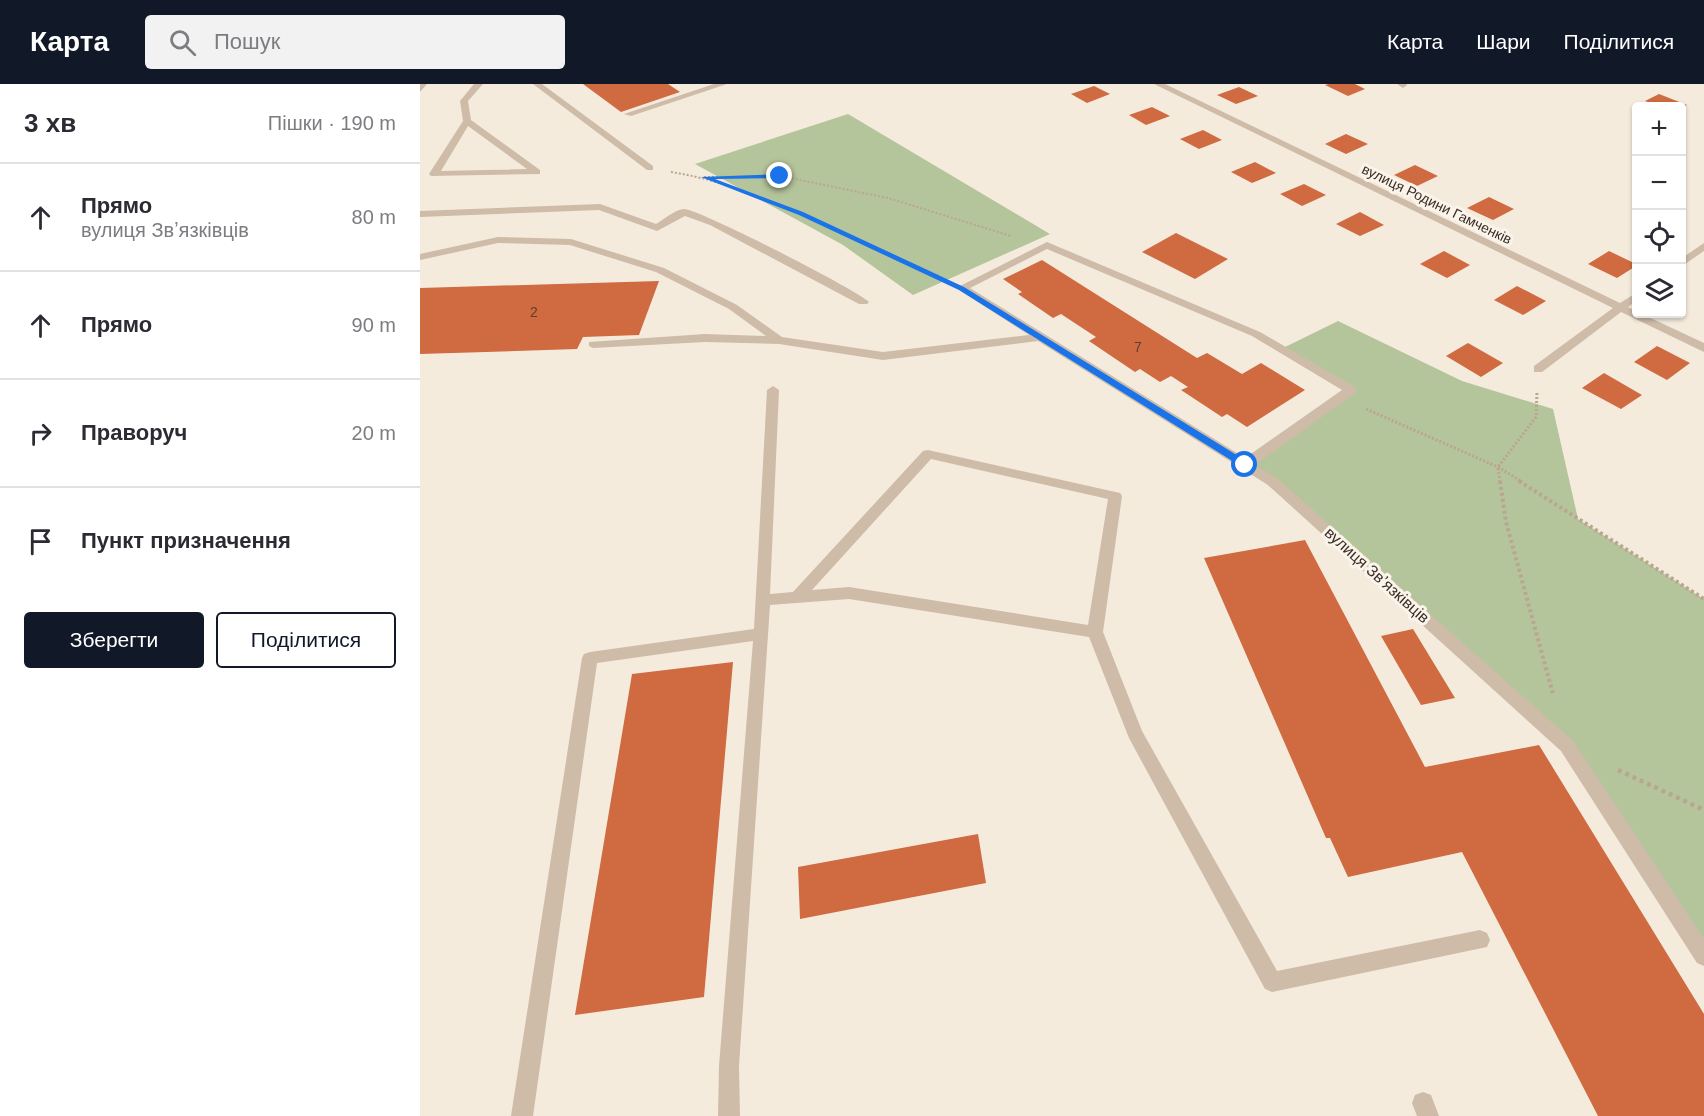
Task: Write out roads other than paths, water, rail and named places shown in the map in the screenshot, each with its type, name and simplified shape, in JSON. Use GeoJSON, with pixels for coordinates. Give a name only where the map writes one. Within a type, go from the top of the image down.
{"type":"FeatureCollection","features":[{"type":"Feature","properties":{"kind":"street"},"geometry":{"type":"LineString","coordinates":[[420,89],[423,84]]}},
{"type":"Feature","properties":{"kind":"street"},"geometry":{"type":"LineString","coordinates":[[466,121],[537,172],[434,174],[466,121],[464,101],[479,84]]}},
{"type":"Feature","properties":{"kind":"street"},"geometry":{"type":"LineString","coordinates":[[537,84],[650,168]]}},
{"type":"Feature","properties":{"kind":"street"},"geometry":{"type":"LineString","coordinates":[[688,84],[699,91]]}},
{"type":"Feature","properties":{"kind":"street"},"geometry":{"type":"LineString","coordinates":[[628,114],[723,84]]}},
{"type":"Feature","properties":{"kind":"street","name":"вулиця Родини Гамченків"},"geometry":{"type":"LineString","coordinates":[[1158,84],[1704,348]]}},
{"type":"Feature","properties":{"kind":"street"},"geometry":{"type":"LineString","coordinates":[[420,214],[600,207],[657,228],[684,212],[714,223],[864,302]]}},
{"type":"Feature","properties":{"kind":"street"},"geometry":{"type":"LineString","coordinates":[[420,256],[498,240],[572,242],[660,270],[733,307],[779,340]]}},
{"type":"Feature","properties":{"kind":"street","name":"вулиця Звʼязківців"},"geometry":{"type":"LineString","coordinates":[[1245,465],[1352,390],[1256,334],[1047,245],[962,288],[1038,337],[1245,465],[1273,482],[1568,746],[1704,956]]}},
{"type":"Feature","properties":{"kind":"street"},"geometry":{"type":"LineString","coordinates":[[1686,260],[1704,246]]}},
{"type":"Feature","properties":{"kind":"street"},"geometry":{"type":"LineString","coordinates":[[1538,369],[1632,299]]}},
{"type":"Feature","properties":{"kind":"street"},"geometry":{"type":"LineString","coordinates":[[594,344],[705,338],[779,340],[883,356],[1038,337]]}},
{"type":"Feature","properties":{"kind":"street"},"geometry":{"type":"LineString","coordinates":[[729,1116],[729,1066],[761,634],[773,390]]}},
{"type":"Feature","properties":{"kind":"street"},"geometry":{"type":"LineString","coordinates":[[797,597],[928,454],[1115,496],[1095,632],[1135,733],[1272,982],[1480,940]]}},
{"type":"Feature","properties":{"kind":"street"},"geometry":{"type":"LineString","coordinates":[[763,600],[849,593],[1095,632]]}},
{"type":"Feature","properties":{"kind":"street"},"geometry":{"type":"LineString","coordinates":[[522,1116],[590,658],[761,634]]}}]}
